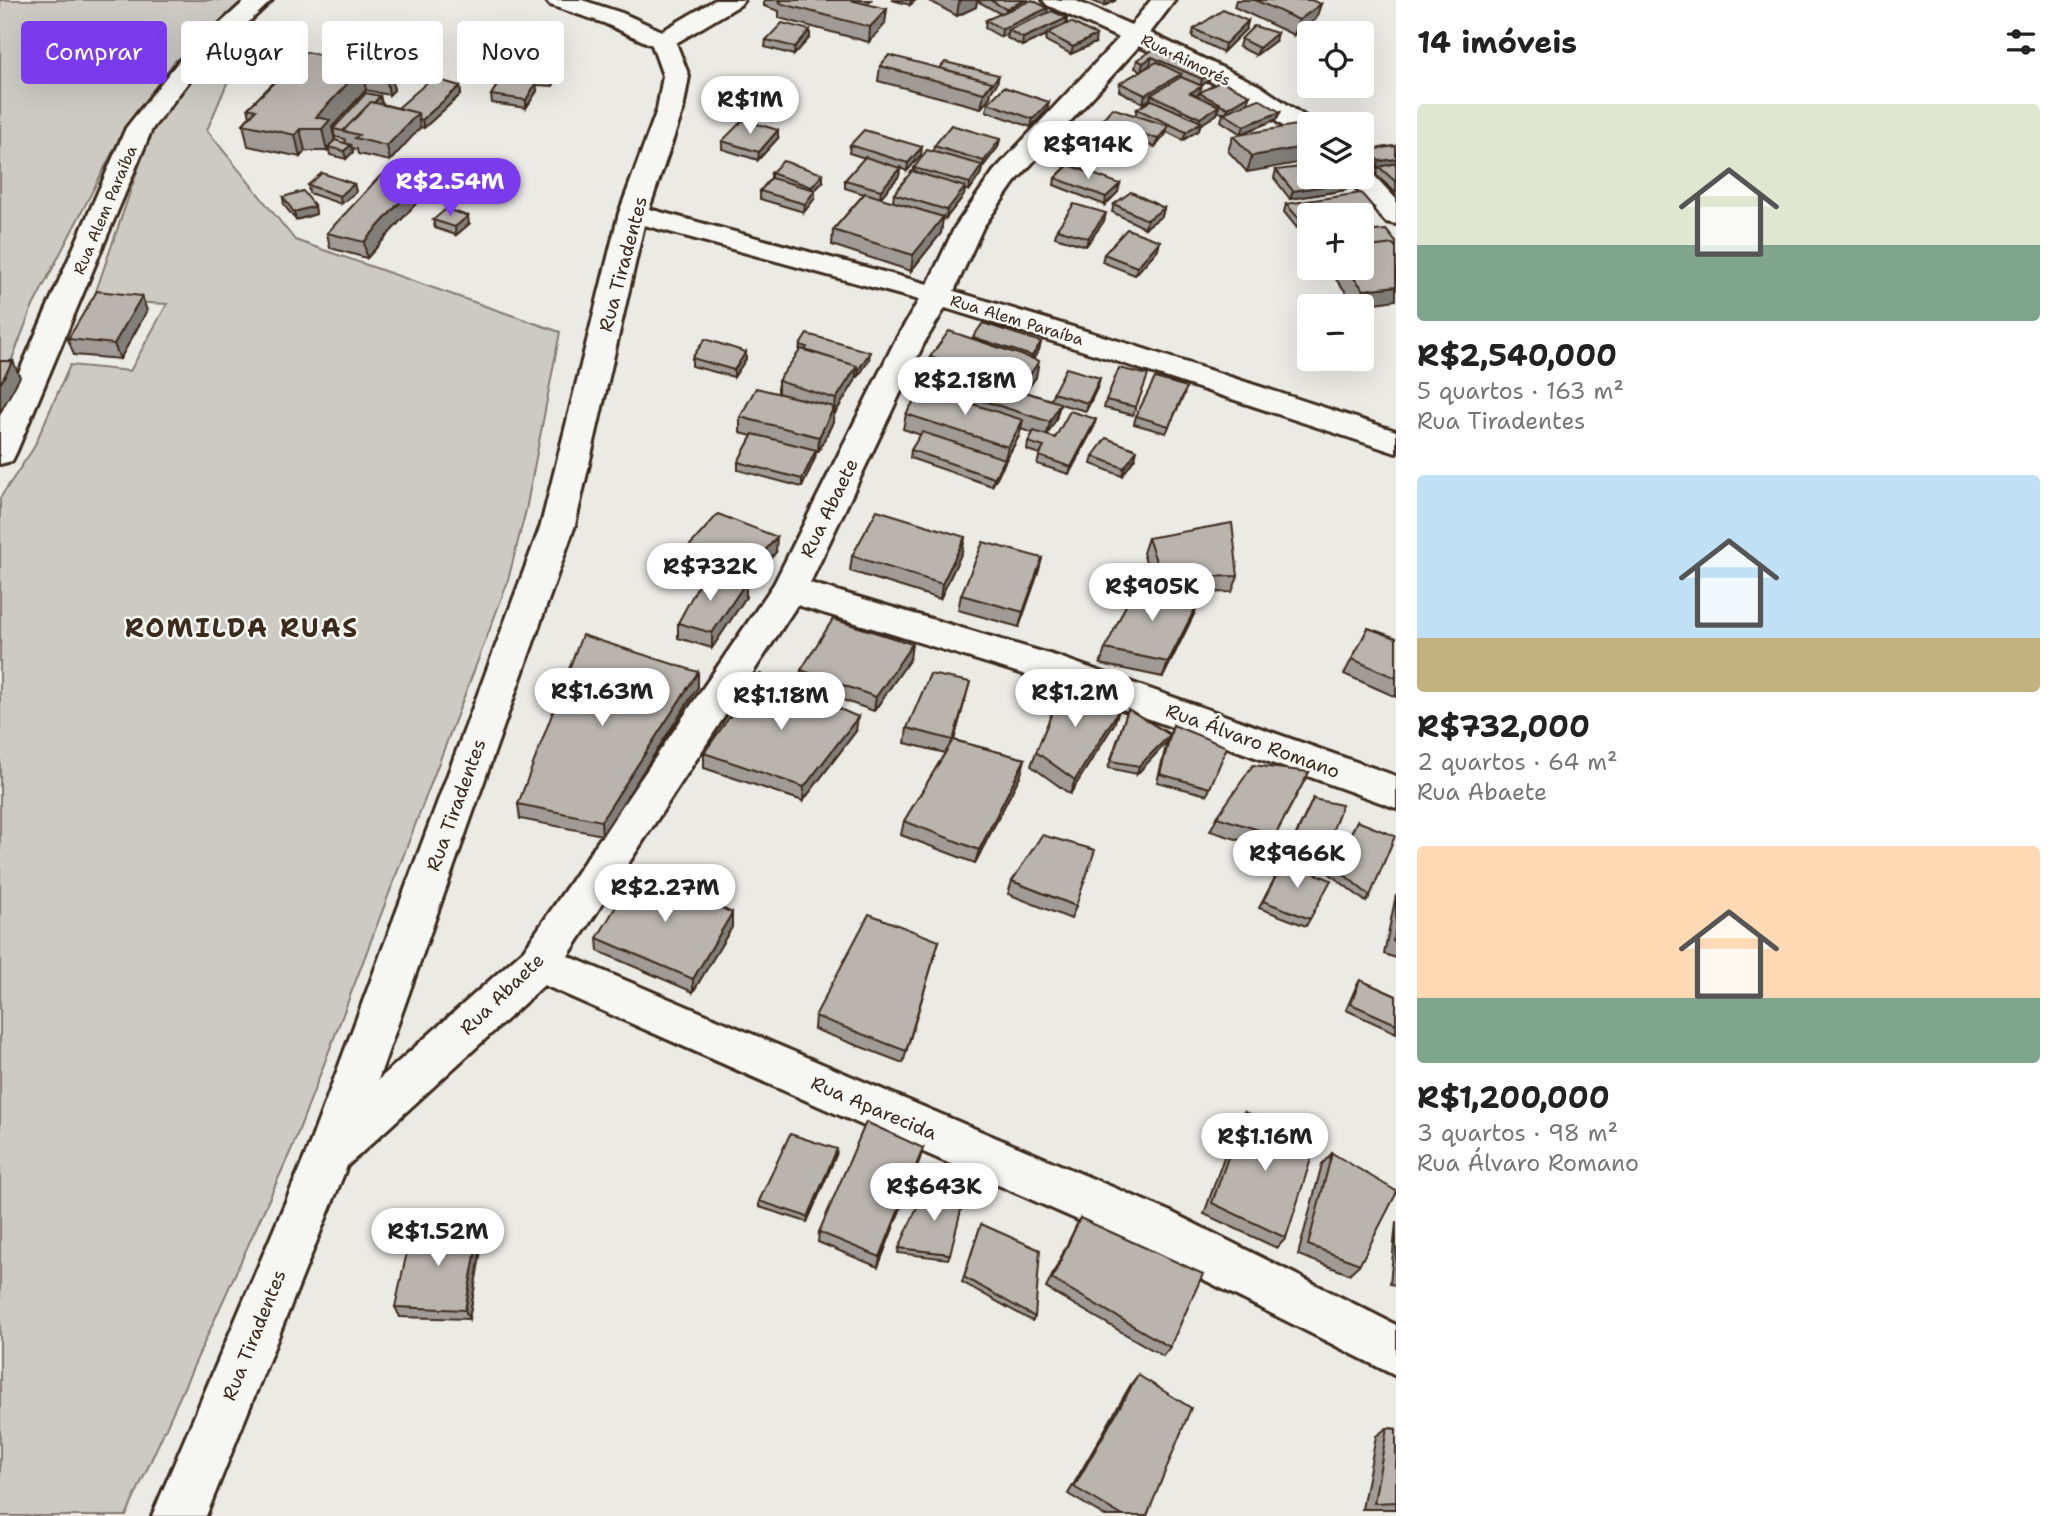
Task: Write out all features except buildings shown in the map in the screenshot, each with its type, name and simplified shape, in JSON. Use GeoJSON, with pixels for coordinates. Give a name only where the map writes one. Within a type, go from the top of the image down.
{"type":"FeatureCollection","features":[{"type":"Feature","properties":{"kind":"street","name":"Rua Alem Paraíba"},"geometry":{"type":"LineString","coordinates":[[0,453],[139,128],[187,67],[260,0]]}},
{"type":"Feature","properties":{"kind":"street"},"geometry":{"type":"LineString","coordinates":[[558,0],[613,18],[669,59],[732,0]]}},
{"type":"Feature","properties":{"kind":"street","name":"Rua Aimorés"},"geometry":{"type":"LineString","coordinates":[[1055,0],[1229,80],[1297,122]]}},
{"type":"Feature","properties":{"kind":"street","name":"Rua Abaete"},"geometry":{"type":"LineString","coordinates":[[329,1154],[539,963],[789,590],[909,343],[937,296],[970,227],[1004,177],[1136,35],[1163,0]]}},
{"type":"Feature","properties":{"kind":"street","name":"Rua Tiradentes"},"geometry":{"type":"LineString","coordinates":[[179,1516],[329,1154],[558,525],[633,213],[670,110],[669,59]]}},
{"type":"Feature","properties":{"kind":"street"},"geometry":{"type":"LineString","coordinates":[[1371,189],[1396,216]]}},
{"type":"Feature","properties":{"kind":"street","name":"Rua Alem Paraíba"},"geometry":{"type":"LineString","coordinates":[[633,213],[937,296],[1121,352],[1396,442]]}},
{"type":"Feature","properties":{"kind":"street","name":"Rua Álvaro Romano"},"geometry":{"type":"LineString","coordinates":[[789,590],[1046,667],[1396,792]]}},
{"type":"Feature","properties":{"kind":"street","name":"Rua Aparecida"},"geometry":{"type":"LineString","coordinates":[[539,963],[1154,1229],[1396,1351]]}},
{"type":"Feature","properties":{"kind":"shaded area"},"geometry":{"type":"Polygon","coordinates":[[[0,0],[248,0],[223,21],[181,21],[181,56],[167,71],[167,21],[21,21],[21,84],[158,84],[125,128],[31,310],[9,367],[0,367],[0,0]]]}},
{"type":"Feature","properties":{"kind":"shaded area"},"geometry":{"type":"Polygon","coordinates":[[[188,84],[227,84],[207,130],[295,240],[560,332],[526,510],[507,584],[292,1148],[126,1516],[0,1516],[0,498],[33,449],[70,365],[130,371],[167,304],[93,300],[152,128],[188,84]]]}},
{"type":"Feature","properties":{"kind":"district","name":"ROMILDA RUAS"},"geometry":{"type":"Point","coordinates":[242,627]}}]}
